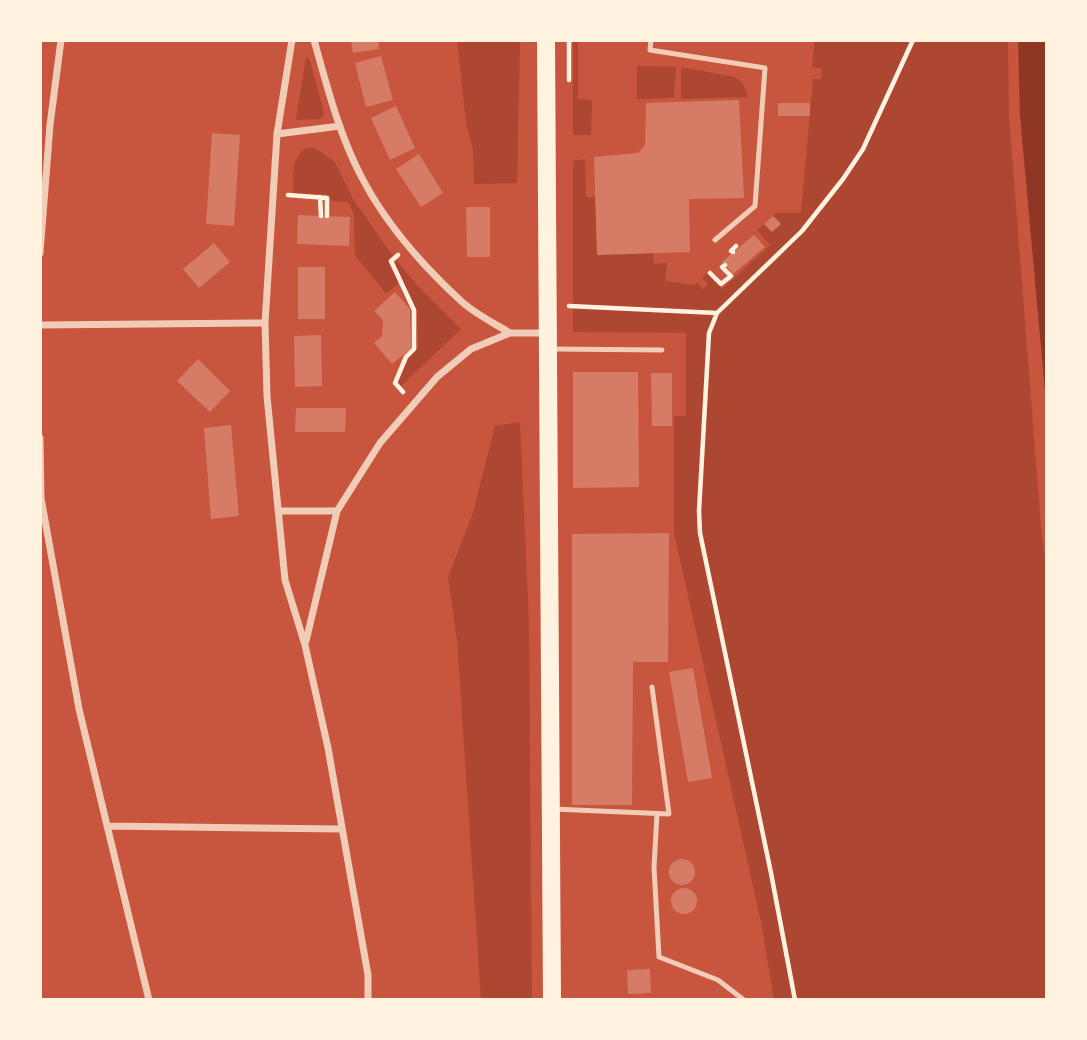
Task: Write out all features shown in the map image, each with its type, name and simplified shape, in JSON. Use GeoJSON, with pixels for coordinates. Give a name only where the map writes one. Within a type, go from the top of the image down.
{"type":"FeatureCollection","features":[{"type":"Feature","properties":{"kind":"main road"},"geometry":{"type":"LineString","coordinates":[[546,40],[552,1000]]}},
{"type":"Feature","properties":{"kind":"street"},"geometry":{"type":"LineString","coordinates":[[40,253],[50,125],[61,40]]}},
{"type":"Feature","properties":{"kind":"street"},"geometry":{"type":"LineString","coordinates":[[292,40],[277,134],[265,323],[267,396],[285,580],[305,645],[328,748],[368,975],[368,1000]]}},
{"type":"Feature","properties":{"kind":"street"},"geometry":{"type":"LineString","coordinates":[[314,40],[340,126],[361,176],[406,243],[462,302],[510,332],[548,341]]}},
{"type":"Feature","properties":{"kind":"street"},"geometry":{"type":"LineString","coordinates":[[277,134],[340,126]]}},
{"type":"Feature","properties":{"kind":"street"},"geometry":{"type":"LineString","coordinates":[[40,325],[265,323]]}},
{"type":"Feature","properties":{"kind":"street"},"geometry":{"type":"LineString","coordinates":[[305,645],[337,511],[380,443],[437,377],[471,349],[510,332]]}},
{"type":"Feature","properties":{"kind":"street"},"geometry":{"type":"LineString","coordinates":[[40,438],[41,498],[79,709],[149,1000]]}},
{"type":"Feature","properties":{"kind":"street"},"geometry":{"type":"LineString","coordinates":[[278,511],[337,511]]}},
{"type":"Feature","properties":{"kind":"street"},"geometry":{"type":"LineString","coordinates":[[107,825],[342,829]]}},
{"type":"Feature","properties":{"kind":"lane"},"geometry":{"type":"LineString","coordinates":[[651,40],[650,50],[765,68],[755,206],[715,240]]}},
{"type":"Feature","properties":{"kind":"lane"},"geometry":{"type":"LineString","coordinates":[[548,341],[662,350]]}},
{"type":"Feature","properties":{"kind":"lane"},"geometry":{"type":"LineString","coordinates":[[550,809],[669,814],[652,687]]}},
{"type":"Feature","properties":{"kind":"lane"},"geometry":{"type":"LineString","coordinates":[[657,814],[654,867],[659,957],[718,980],[744,1000]]}},
{"type":"Feature","properties":{"kind":"path"},"geometry":{"type":"LineString","coordinates":[[795,1000],[700,533],[709,333],[717,313],[802,231],[822,208],[861,151],[913,40]]}},
{"type":"Feature","properties":{"kind":"path"},"geometry":{"type":"LineString","coordinates":[[288,195],[327,198],[327,216]]}},
{"type":"Feature","properties":{"kind":"path"},"geometry":{"type":"LineString","coordinates":[[320,197],[321,216]]}},
{"type":"Feature","properties":{"kind":"path"},"geometry":{"type":"LineString","coordinates":[[733,252],[731,251],[736,246]]}},
{"type":"Feature","properties":{"kind":"path"},"geometry":{"type":"LineString","coordinates":[[395,258],[391,261],[414,310],[414,349],[406,357],[395,383],[403,391]]}},
{"type":"Feature","properties":{"kind":"path"},"geometry":{"type":"LineString","coordinates":[[710,273],[721,284],[731,276],[722,267],[725,265]]}},
{"type":"Feature","properties":{"kind":"path"},"geometry":{"type":"LineString","coordinates":[[569,308],[717,313]]}},
{"type":"Feature","properties":{"kind":"shaded area"},"geometry":{"type":"Polygon","coordinates":[[[457,40],[520,40],[517,183],[474,184],[473,150],[466,123],[457,40]]]}},
{"type":"Feature","properties":{"kind":"shaded area"},"geometry":{"type":"Polygon","coordinates":[[[573,40],[578,40],[578,99],[592,100],[591,135],[573,135],[573,40]]]}},
{"type":"Feature","properties":{"kind":"shaded area"},"geometry":{"type":"Polygon","coordinates":[[[815,40],[1008,40],[1009,116],[1041,527],[1047,573],[1047,1000],[774,1000],[761,922],[674,533],[674,416],[686,416],[686,333],[573,332],[573,161],[585,159],[586,197],[595,197],[598,255],[653,253],[654,264],[667,263],[665,281],[694,285],[697,283],[703,289],[708,284],[702,278],[707,273],[722,289],[770,245],[757,230],[764,224],[772,232],[780,225],[773,216],[775,213],[801,213],[813,79],[821,79],[822,69],[812,67],[815,40]]]}},
{"type":"Feature","properties":{"kind":"shaded area"},"geometry":{"type":"Polygon","coordinates":[[[1018,40],[1047,40],[1047,414],[1020,115],[1018,40]]]}},
{"type":"Feature","properties":{"kind":"shaded area"},"geometry":{"type":"Polygon","coordinates":[[[306,57],[311,64],[324,113],[320,119],[296,120],[306,57]]]}},
{"type":"Feature","properties":{"kind":"shaded area"},"geometry":{"type":"Polygon","coordinates":[[[637,66],[676,67],[674,98],[637,99],[637,66]]]}},
{"type":"Feature","properties":{"kind":"shaded area"},"geometry":{"type":"Polygon","coordinates":[[[681,67],[735,77],[743,84],[748,97],[681,99],[681,67]]]}},
{"type":"Feature","properties":{"kind":"shaded area"},"geometry":{"type":"Polygon","coordinates":[[[306,148],[315,148],[334,161],[353,199],[393,256],[388,261],[399,283],[386,294],[355,255],[354,214],[348,202],[331,201],[330,195],[293,193],[295,163],[306,148]]]}},
{"type":"Feature","properties":{"kind":"shaded area"},"geometry":{"type":"Polygon","coordinates":[[[397,261],[461,329],[401,386],[398,382],[408,358],[418,348],[417,311],[395,263],[397,261]]]}},
{"type":"Feature","properties":{"kind":"shaded area"},"geometry":{"type":"Polygon","coordinates":[[[520,422],[529,624],[532,1000],[481,1000],[457,641],[448,577],[472,516],[495,426],[520,422]]]}},
{"type":"Feature","properties":{"kind":"building"},"geometry":{"type":"Polygon","coordinates":[[[351,40],[378,40],[379,49],[353,53],[351,40]]]}},
{"type":"Feature","properties":{"kind":"building"},"geometry":{"type":"Polygon","coordinates":[[[381,56],[393,100],[366,107],[355,63],[381,56]]]}},
{"type":"Feature","properties":{"kind":"building"},"geometry":{"type":"Polygon","coordinates":[[[739,100],[744,198],[689,199],[690,252],[597,255],[594,157],[638,153],[645,145],[646,103],[739,100]]]}},
{"type":"Feature","properties":{"kind":"building"},"geometry":{"type":"Polygon","coordinates":[[[778,103],[810,103],[810,116],[778,116],[778,103]]]}},
{"type":"Feature","properties":{"kind":"building"},"geometry":{"type":"Polygon","coordinates":[[[396,106],[415,148],[390,160],[371,118],[396,106]]]}},
{"type":"Feature","properties":{"kind":"building"},"geometry":{"type":"Polygon","coordinates":[[[212,133],[240,135],[234,226],[206,224],[212,133]]]}},
{"type":"Feature","properties":{"kind":"building"},"geometry":{"type":"Polygon","coordinates":[[[419,154],[443,193],[421,207],[396,169],[419,154]]]}},
{"type":"Feature","properties":{"kind":"building"},"geometry":{"type":"Polygon","coordinates":[[[466,207],[490,207],[490,257],[467,257],[466,207]]]}},
{"type":"Feature","properties":{"kind":"building"},"geometry":{"type":"Polygon","coordinates":[[[298,215],[350,217],[349,246],[297,244],[298,215]]]}},
{"type":"Feature","properties":{"kind":"building"},"geometry":{"type":"Polygon","coordinates":[[[773,216],[781,224],[772,232],[764,224],[773,216]]]}},
{"type":"Feature","properties":{"kind":"building"},"geometry":{"type":"Polygon","coordinates":[[[754,235],[765,247],[733,274],[722,262],[754,235]]]}},
{"type":"Feature","properties":{"kind":"building"},"geometry":{"type":"Polygon","coordinates":[[[214,243],[230,262],[199,288],[183,269],[214,243]]]}},
{"type":"Feature","properties":{"kind":"building"},"geometry":{"type":"Polygon","coordinates":[[[298,267],[325,267],[325,319],[298,319],[298,267]]]}},
{"type":"Feature","properties":{"kind":"building"},"geometry":{"type":"Polygon","coordinates":[[[395,292],[410,309],[411,349],[392,364],[374,343],[382,336],[383,320],[374,311],[395,292]]]}},
{"type":"Feature","properties":{"kind":"building"},"geometry":{"type":"Polygon","coordinates":[[[321,335],[322,386],[295,387],[294,336],[321,335]]]}},
{"type":"Feature","properties":{"kind":"building"},"geometry":{"type":"Polygon","coordinates":[[[198,359],[230,391],[210,412],[177,381],[198,359]]]}},
{"type":"Feature","properties":{"kind":"building"},"geometry":{"type":"Polygon","coordinates":[[[573,372],[638,372],[639,487],[573,488],[573,372]]]}},
{"type":"Feature","properties":{"kind":"building"},"geometry":{"type":"Polygon","coordinates":[[[651,373],[672,373],[672,426],[652,426],[651,373]]]}},
{"type":"Feature","properties":{"kind":"building"},"geometry":{"type":"Polygon","coordinates":[[[296,408],[346,408],[345,432],[295,432],[296,408]]]}},
{"type":"Feature","properties":{"kind":"building"},"geometry":{"type":"Polygon","coordinates":[[[231,425],[239,516],[211,519],[204,428],[231,425]]]}},
{"type":"Feature","properties":{"kind":"building"},"geometry":{"type":"Polygon","coordinates":[[[669,533],[668,662],[633,662],[632,805],[572,805],[572,534],[669,533]]]}},
{"type":"Feature","properties":{"kind":"building"},"geometry":{"type":"Polygon","coordinates":[[[693,668],[712,778],[688,782],[669,672],[693,668]]]}},
{"type":"Feature","properties":{"kind":"building"},"geometry":{"type":"Polygon","coordinates":[[[682,859],[691,863],[695,872],[691,881],[682,885],[673,881],[669,872],[673,863],[682,859]]]}},
{"type":"Feature","properties":{"kind":"building"},"geometry":{"type":"Polygon","coordinates":[[[684,888],[693,892],[697,901],[693,910],[684,914],[675,910],[671,901],[675,892],[684,888]]]}},
{"type":"Feature","properties":{"kind":"building"},"geometry":{"type":"Polygon","coordinates":[[[650,969],[651,993],[628,994],[627,970],[650,969]]]}}]}
